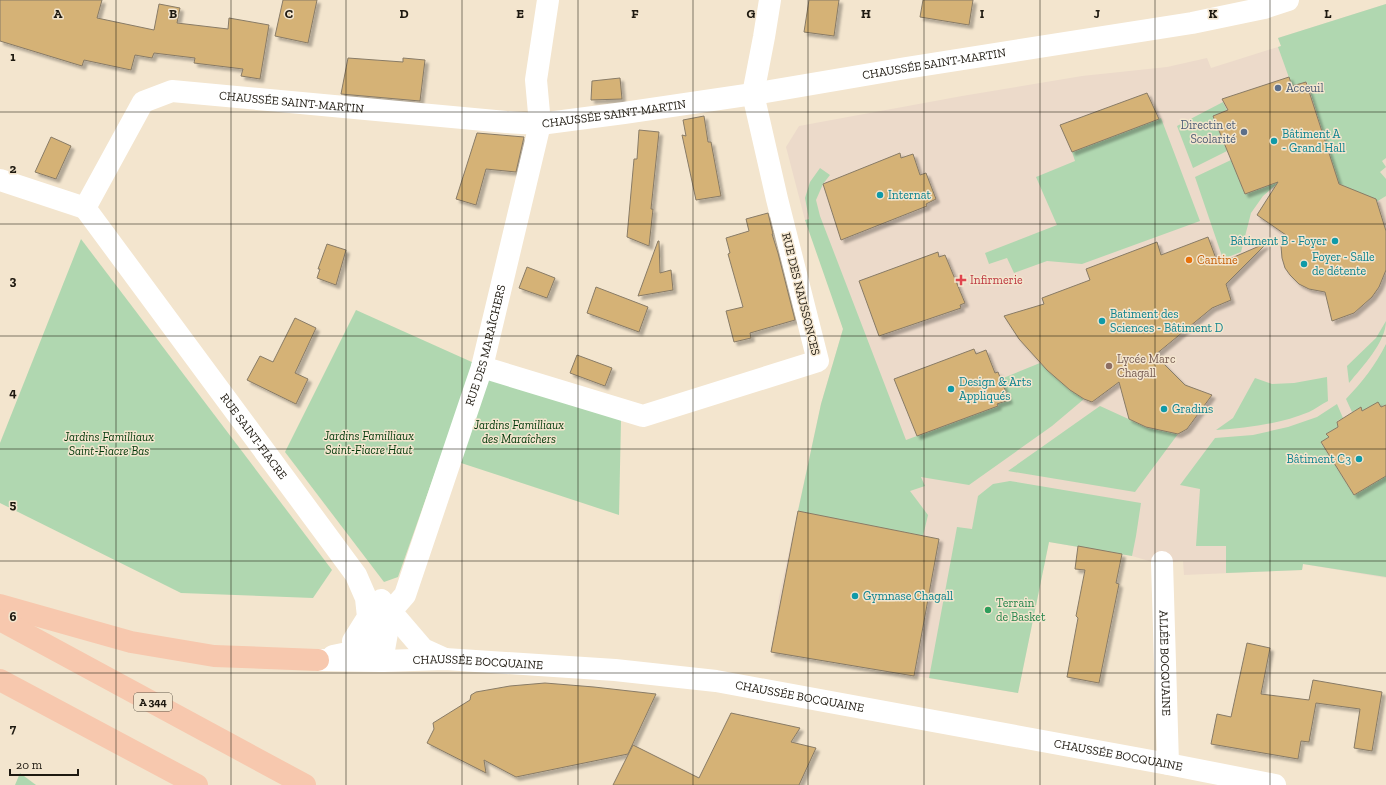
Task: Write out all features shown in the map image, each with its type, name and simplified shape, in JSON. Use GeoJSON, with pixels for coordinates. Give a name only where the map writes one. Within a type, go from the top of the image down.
{"type":"FeatureCollection","features":[{"type":"Feature","properties":{"kind":"highway"},"geometry":{"type":"LineString","coordinates":[[0,605],[138,644],[214,656],[318,660]]}},
{"type":"Feature","properties":{"kind":"highway","name":"A 344"},"geometry":{"type":"LineString","coordinates":[[0,620],[305,785]]}},
{"type":"Feature","properties":{"kind":"highway"},"geometry":{"type":"LineString","coordinates":[[0,680],[197,785]]}},
{"type":"Feature","properties":{"kind":"street","name":"RUE DES MARAÎCHERS"},"geometry":{"type":"LineString","coordinates":[[318,660],[362,650],[391,610],[405,595],[482,367],[540,124],[536,80],[548,0]]}},
{"type":"Feature","properties":{"kind":"street","name":"RUE DES NAUSSONCES"},"geometry":{"type":"LineString","coordinates":[[482,367],[642,416],[818,361],[777,199],[753,94],[770,0]]}},
{"type":"Feature","properties":{"kind":"street","name":"CHAUSSÉE SAINT-MARTIN"},"geometry":{"type":"LineString","coordinates":[[85,208],[143,102],[172,91],[540,124],[624,114],[753,94],[860,75],[1188,24],[1264,8],[1288,0]]}},
{"type":"Feature","properties":{"kind":"street"},"geometry":{"type":"LineString","coordinates":[[0,180],[85,208]]}},
{"type":"Feature","properties":{"kind":"street","name":"RUE SAINT-FIACRE"},"geometry":{"type":"LineString","coordinates":[[85,208],[356,575],[366,598],[368,617],[354,641],[318,660]]}},
{"type":"Feature","properties":{"kind":"street","name":"ALLÉE BOCQUAINE"},"geometry":{"type":"LineString","coordinates":[[1162,562],[1168,764]]}},
{"type":"Feature","properties":{"kind":"street"},"geometry":{"type":"LineString","coordinates":[[356,575],[391,610],[423,649],[445,659]]}},
{"type":"Feature","properties":{"kind":"street"},"geometry":{"type":"LineString","coordinates":[[382,662],[391,610]]}},
{"type":"Feature","properties":{"kind":"street","name":"CHAUSSÉE BOCQUAINE"},"geometry":{"type":"LineString","coordinates":[[318,660],[382,662],[445,659],[615,670],[716,681],[1275,785]]}},
{"type":"Feature","properties":{"kind":"shaded area","name":"Lycée Marc Chagall"},"geometry":{"type":"Polygon","coordinates":[[[1386,4],[1386,578],[1303,564],[1302,570],[1184,575],[1183,561],[1156,563],[1132,556],[1049,542],[1018,693],[771,652],[779,597],[821,404],[843,329],[828,280],[805,220],[786,147],[799,126],[1082,76],[1167,67],[1207,58],[1211,68],[1281,46],[1278,38],[1386,4]]]}},
{"type":"Feature","properties":{"kind":"green space"},"geometry":{"type":"Polygon","coordinates":[[[1386,4],[1386,158],[1382,161],[1386,167],[1380,172],[1386,179],[1386,196],[1371,205],[1353,190],[1333,181],[1332,163],[1307,82],[1292,86],[1278,47],[1281,46],[1278,38],[1386,4]]]}},
{"type":"Feature","properties":{"kind":"green space"},"geometry":{"type":"Polygon","coordinates":[[[1223,102],[1227,110],[1213,116],[1227,151],[1193,168],[1177,126],[1223,102]]]}},
{"type":"Feature","properties":{"kind":"green space"},"geometry":{"type":"Polygon","coordinates":[[[1161,118],[1200,221],[1082,264],[1047,261],[1014,273],[1007,258],[989,264],[985,253],[1057,225],[1036,177],[1075,161],[1072,152],[1161,118]]]}},
{"type":"Feature","properties":{"kind":"green space"},"geometry":{"type":"Polygon","coordinates":[[[1231,160],[1245,194],[1279,182],[1263,196],[1251,213],[1241,252],[1223,259],[1195,177],[1231,160]]]}},
{"type":"Feature","properties":{"kind":"green space"},"geometry":{"type":"Polygon","coordinates":[[[820,168],[830,175],[823,184],[816,200],[820,216],[906,440],[998,406],[1001,379],[1040,363],[1070,390],[1084,399],[1052,426],[969,485],[921,477],[925,486],[910,491],[928,515],[923,536],[798,511],[821,404],[843,329],[805,220],[809,219],[805,198],[810,182],[820,168]]]}},
{"type":"Feature","properties":{"kind":"green space","name":"Jardins Familliaux Saint-Fiacre Bas"},"geometry":{"type":"Polygon","coordinates":[[[81,239],[332,570],[313,598],[181,593],[0,503],[0,443],[81,239]]]}},
{"type":"Feature","properties":{"kind":"green space","name":"Jardins Familliaux Saint-Fiacre Haut"},"geometry":{"type":"Polygon","coordinates":[[[356,310],[474,363],[398,577],[384,582],[285,452],[356,310]]]}},
{"type":"Feature","properties":{"kind":"green space"},"geometry":{"type":"Polygon","coordinates":[[[1386,321],[1385,329],[1378,346],[1349,383],[1347,366],[1376,338],[1386,321]]]}},
{"type":"Feature","properties":{"kind":"green space"},"geometry":{"type":"Polygon","coordinates":[[[1386,344],[1386,405],[1362,411],[1361,408],[1352,412],[1346,399],[1368,373],[1386,344]]]}},
{"type":"Feature","properties":{"kind":"green space","name":"Jardins Familliaux des Maraîchers"},"geometry":{"type":"Polygon","coordinates":[[[490,369],[621,420],[619,515],[458,462],[490,369]]]}},
{"type":"Feature","properties":{"kind":"green space"},"geometry":{"type":"Polygon","coordinates":[[[1327,377],[1328,401],[1309,412],[1287,420],[1263,425],[1216,430],[1233,418],[1255,378],[1272,384],[1294,383],[1327,377]]]}},
{"type":"Feature","properties":{"kind":"green space"},"geometry":{"type":"Polygon","coordinates":[[[1337,404],[1343,418],[1337,421],[1338,427],[1326,434],[1329,437],[1321,443],[1354,495],[1386,476],[1386,577],[1303,564],[1302,570],[1226,573],[1226,546],[1196,546],[1200,489],[1180,485],[1215,438],[1253,435],[1288,427],[1317,417],[1337,404]]]}},
{"type":"Feature","properties":{"kind":"green space"},"geometry":{"type":"Polygon","coordinates":[[[1100,406],[1146,427],[1178,434],[1135,492],[1008,471],[1100,406]]]}},
{"type":"Feature","properties":{"kind":"green space","name":"Terrain de Basket"},"geometry":{"type":"Polygon","coordinates":[[[1010,481],[1141,503],[1132,556],[1049,542],[1018,693],[929,678],[957,527],[972,529],[978,496],[993,484],[1010,481]]]}},
{"type":"Feature","properties":{"kind":"green space"},"geometry":{"type":"Polygon","coordinates":[[[20,773],[36,785],[15,785],[20,773]]]}},
{"type":"Feature","properties":{"kind":"building"},"geometry":{"type":"Polygon","coordinates":[[[0,0],[102,0],[97,18],[154,30],[159,4],[180,8],[177,23],[228,29],[229,18],[269,25],[260,79],[241,76],[243,69],[194,63],[195,58],[154,53],[152,58],[135,55],[131,70],[84,60],[82,66],[0,41],[0,0]]]}},
{"type":"Feature","properties":{"kind":"building"},"geometry":{"type":"Polygon","coordinates":[[[283,0],[317,0],[308,43],[275,36],[283,0]]]}},
{"type":"Feature","properties":{"kind":"building"},"geometry":{"type":"Polygon","coordinates":[[[809,0],[839,0],[834,36],[804,32],[809,0]]]}},
{"type":"Feature","properties":{"kind":"building"},"geometry":{"type":"Polygon","coordinates":[[[923,0],[973,0],[969,25],[920,17],[923,0]]]}},
{"type":"Feature","properties":{"kind":"building"},"geometry":{"type":"Polygon","coordinates":[[[348,58],[403,62],[403,58],[425,60],[420,101],[341,94],[348,58]]]}},
{"type":"Feature","properties":{"kind":"building"},"geometry":{"type":"Polygon","coordinates":[[[1289,77],[1292,86],[1306,82],[1339,184],[1376,199],[1386,231],[1386,270],[1379,287],[1372,297],[1354,313],[1332,321],[1325,292],[1309,289],[1299,284],[1285,268],[1281,246],[1286,235],[1257,215],[1278,182],[1245,194],[1213,116],[1228,110],[1222,99],[1289,77]]]}},
{"type":"Feature","properties":{"kind":"building"},"geometry":{"type":"Polygon","coordinates":[[[620,78],[622,99],[591,100],[592,81],[620,78]]]}},
{"type":"Feature","properties":{"kind":"building"},"geometry":{"type":"Polygon","coordinates":[[[1147,93],[1159,119],[1072,152],[1060,125],[1147,93]]]}},
{"type":"Feature","properties":{"kind":"building"},"geometry":{"type":"Polygon","coordinates":[[[704,116],[708,142],[711,142],[721,196],[696,200],[682,135],[686,136],[683,120],[704,116]]]}},
{"type":"Feature","properties":{"kind":"building"},"geometry":{"type":"Polygon","coordinates":[[[639,130],[659,132],[651,209],[653,209],[649,246],[627,237],[634,159],[637,159],[639,130]]]}},
{"type":"Feature","properties":{"kind":"building"},"geometry":{"type":"Polygon","coordinates":[[[477,133],[524,137],[516,172],[486,169],[476,205],[456,199],[477,133]]]}},
{"type":"Feature","properties":{"kind":"building"},"geometry":{"type":"Polygon","coordinates":[[[51,137],[71,146],[56,179],[35,172],[51,137]]]}},
{"type":"Feature","properties":{"kind":"building","name":"Internat"},"geometry":{"type":"Polygon","coordinates":[[[900,153],[901,158],[913,154],[920,175],[926,173],[936,199],[926,204],[927,206],[841,240],[823,184],[900,153]]]}},
{"type":"Feature","properties":{"kind":"building"},"geometry":{"type":"Polygon","coordinates":[[[768,213],[772,234],[795,320],[750,333],[751,338],[734,342],[726,311],[743,307],[728,254],[730,253],[726,238],[749,231],[746,219],[768,213]]]}},
{"type":"Feature","properties":{"kind":"building","name":"Batiment des Sciences - Bâtiment D"},"geometry":{"type":"Polygon","coordinates":[[[1208,237],[1218,264],[1264,244],[1265,245],[1226,284],[1231,300],[1212,308],[1155,355],[1185,385],[1212,395],[1187,429],[1178,434],[1146,427],[1129,419],[1119,382],[1092,402],[1070,390],[1047,370],[1019,339],[1004,316],[1044,304],[1042,298],[1090,280],[1086,269],[1157,242],[1161,255],[1208,237]]]}},
{"type":"Feature","properties":{"kind":"building"},"geometry":{"type":"Polygon","coordinates":[[[658,241],[660,273],[671,270],[673,290],[638,296],[658,241]]]}},
{"type":"Feature","properties":{"kind":"building"},"geometry":{"type":"Polygon","coordinates":[[[327,244],[346,250],[336,285],[317,278],[320,269],[318,269],[327,244]]]}},
{"type":"Feature","properties":{"kind":"building"},"geometry":{"type":"Polygon","coordinates":[[[938,252],[939,257],[945,255],[965,303],[960,305],[961,308],[879,336],[859,281],[938,252]]]}},
{"type":"Feature","properties":{"kind":"building"},"geometry":{"type":"Polygon","coordinates":[[[527,267],[555,278],[547,298],[519,288],[527,267]]]}},
{"type":"Feature","properties":{"kind":"building"},"geometry":{"type":"Polygon","coordinates":[[[596,287],[648,307],[639,332],[587,313],[596,287]]]}},
{"type":"Feature","properties":{"kind":"building"},"geometry":{"type":"Polygon","coordinates":[[[295,318],[316,328],[295,373],[308,379],[296,404],[247,380],[260,356],[273,362],[295,318]]]}},
{"type":"Feature","properties":{"kind":"building","name":"Design & Arts Appliqués"},"geometry":{"type":"Polygon","coordinates":[[[974,349],[976,354],[986,350],[995,373],[998,372],[1009,400],[997,404],[998,406],[917,436],[894,379],[974,349]]]}},
{"type":"Feature","properties":{"kind":"building"},"geometry":{"type":"Polygon","coordinates":[[[577,355],[612,368],[605,386],[570,373],[577,355]]]}},
{"type":"Feature","properties":{"kind":"building","name":"Bâtiment C3"},"geometry":{"type":"Polygon","coordinates":[[[1378,402],[1381,407],[1386,405],[1386,476],[1354,495],[1321,442],[1329,437],[1326,434],[1338,427],[1337,422],[1361,407],[1362,411],[1378,402]]]}},
{"type":"Feature","properties":{"kind":"building","name":"Gymnase Chagall"},"geometry":{"type":"Polygon","coordinates":[[[798,511],[939,539],[914,676],[771,652],[798,511]]]}},
{"type":"Feature","properties":{"kind":"building"},"geometry":{"type":"Polygon","coordinates":[[[1078,546],[1122,554],[1116,583],[1119,584],[1099,683],[1067,677],[1078,618],[1076,616],[1085,570],[1075,569],[1078,546]]]}},
{"type":"Feature","properties":{"kind":"building"},"geometry":{"type":"Polygon","coordinates":[[[1247,643],[1270,648],[1261,694],[1309,700],[1313,680],[1382,692],[1372,751],[1354,748],[1360,709],[1316,703],[1309,742],[1301,741],[1298,759],[1211,744],[1217,714],[1231,717],[1247,643]]]}},
{"type":"Feature","properties":{"kind":"building"},"geometry":{"type":"Polygon","coordinates":[[[545,683],[656,694],[628,754],[516,777],[484,760],[486,773],[427,743],[434,729],[433,723],[470,700],[471,695],[476,692],[510,686],[545,683]]]}},
{"type":"Feature","properties":{"kind":"building"},"geometry":{"type":"Polygon","coordinates":[[[731,713],[800,728],[791,742],[816,748],[799,785],[613,785],[633,745],[699,778],[731,713]]]}},
{"type":"Feature","properties":{"kind":"place","name":"Acceuil"},"geometry":{"type":"Point","coordinates":[1278,88]}},
{"type":"Feature","properties":{"kind":"place","name":"Directin et Scolarité"},"geometry":{"type":"Point","coordinates":[1244,132]}},
{"type":"Feature","properties":{"kind":"place","name":"Bâtiment A - Grand Hall"},"geometry":{"type":"Point","coordinates":[1274,141]}},
{"type":"Feature","properties":{"kind":"place","name":"Internat"},"geometry":{"type":"Point","coordinates":[880,195]}},
{"type":"Feature","properties":{"kind":"place","name":"Bâtiment B - Foyer"},"geometry":{"type":"Point","coordinates":[1335,241]}},
{"type":"Feature","properties":{"kind":"place","name":"Cantine"},"geometry":{"type":"Point","coordinates":[1189,260]}},
{"type":"Feature","properties":{"kind":"place","name":"Foyer - Salle de détente"},"geometry":{"type":"Point","coordinates":[1304,264]}},
{"type":"Feature","properties":{"kind":"place","name":"Infirmerie"},"geometry":{"type":"Point","coordinates":[961,280]}},
{"type":"Feature","properties":{"kind":"place","name":"Batiment des Sciences - Bâtiment D"},"geometry":{"type":"Point","coordinates":[1102,321]}},
{"type":"Feature","properties":{"kind":"place","name":"Lycée Marc Chagall"},"geometry":{"type":"Point","coordinates":[1109,366]}},
{"type":"Feature","properties":{"kind":"place","name":"Design & Arts Appliqués"},"geometry":{"type":"Point","coordinates":[951,389]}},
{"type":"Feature","properties":{"kind":"place","name":"Gradins"},"geometry":{"type":"Point","coordinates":[1164,409]}},
{"type":"Feature","properties":{"kind":"place","name":"Bâtiment C3"},"geometry":{"type":"Point","coordinates":[1359,459]}},
{"type":"Feature","properties":{"kind":"place","name":"Gymnase Chagall"},"geometry":{"type":"Point","coordinates":[855,596]}},
{"type":"Feature","properties":{"kind":"place","name":"Terrain de Basket"},"geometry":{"type":"Point","coordinates":[988,610]}}]}
